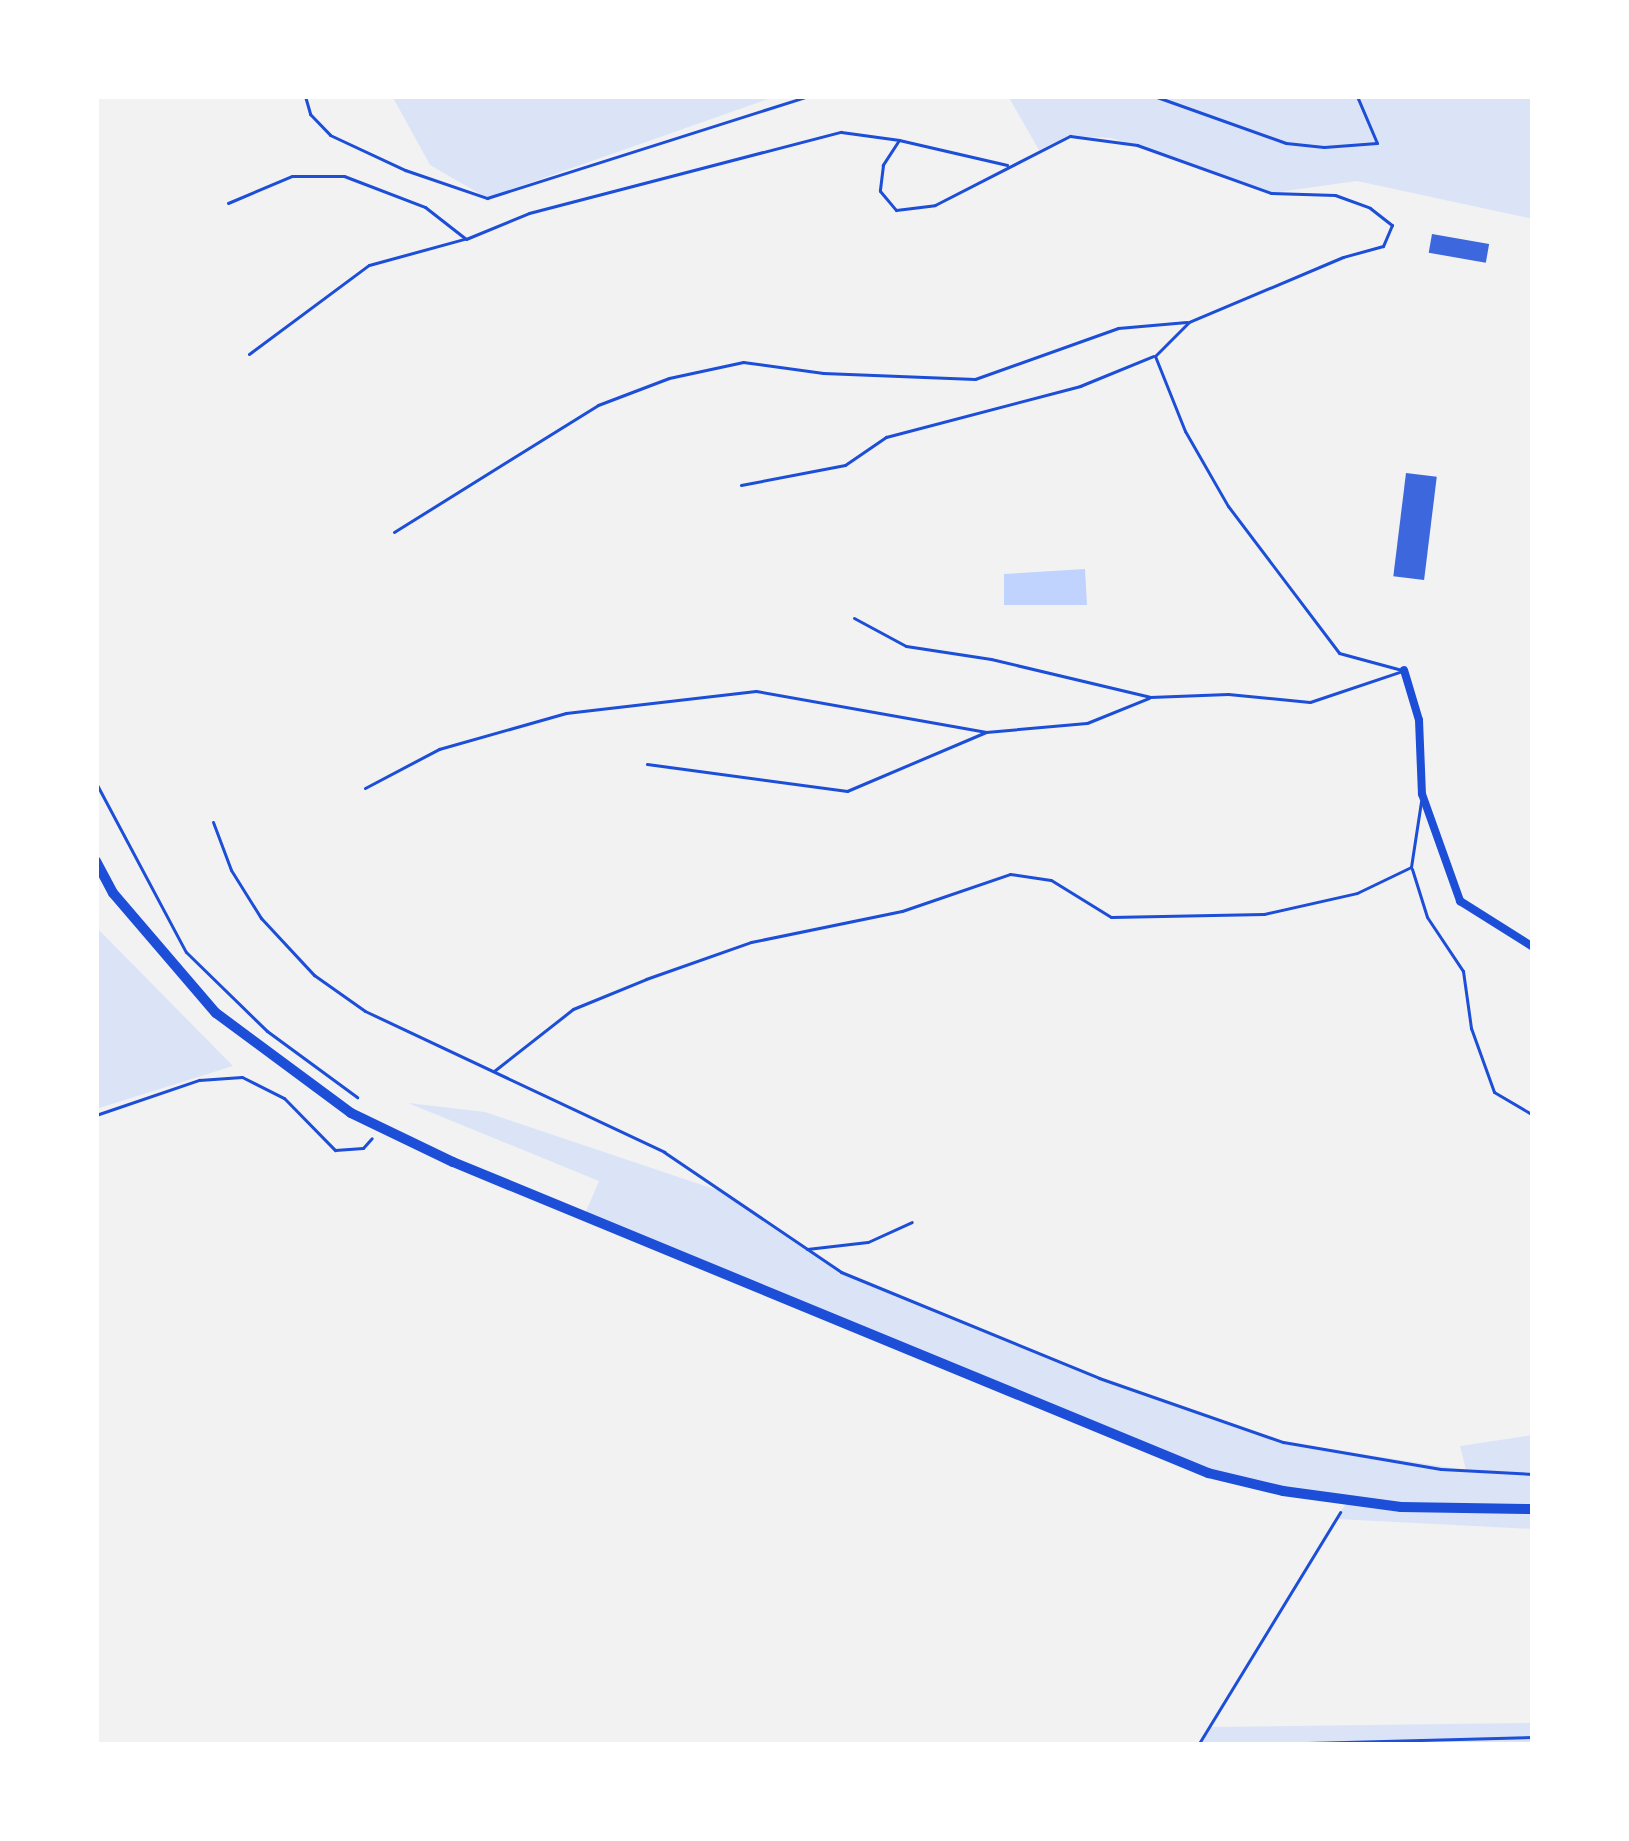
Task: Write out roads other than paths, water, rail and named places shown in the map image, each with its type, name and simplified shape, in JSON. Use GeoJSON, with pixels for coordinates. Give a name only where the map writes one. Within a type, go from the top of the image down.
{"type":"FeatureCollection","features":[{"type":"Feature","properties":{"kind":"main road"},"geometry":{"type":"LineString","coordinates":[[96,861],[113,892],[216,1013],[351,1113],[380,1127],[1208,1473],[1348,1500],[1533,1510]]}},
{"type":"Feature","properties":{"kind":"street"},"geometry":{"type":"LineString","coordinates":[[1404,670],[1419,720],[1422,794],[1460,901],[1533,947]]}},
{"type":"Feature","properties":{"kind":"lane"},"geometry":{"type":"LineString","coordinates":[[249,354],[369,266],[466,239],[529,213],[841,132],[899,140],[1009,166]]}},
{"type":"Feature","properties":{"kind":"lane"},"geometry":{"type":"LineString","coordinates":[[394,532],[598,405],[669,377],[743,362],[823,374],[975,379],[1118,328],[1189,322],[1343,257],[1383,246],[1392,225],[1370,208],[1335,195],[1271,194],[1111,138],[1070,136],[935,205],[896,210],[880,191],[883,165],[899,140]]}},
{"type":"Feature","properties":{"kind":"lane"},"geometry":{"type":"LineString","coordinates":[[228,203],[292,176],[344,176],[425,206],[466,239]]}},
{"type":"Feature","properties":{"kind":"lane"},"geometry":{"type":"LineString","coordinates":[[741,485],[844,465],[886,437],[1080,386],[1155,356],[1189,322]]}},
{"type":"Feature","properties":{"kind":"lane"},"geometry":{"type":"LineString","coordinates":[[1155,356],[1185,431],[1228,506],[1339,652],[1404,670]]}},
{"type":"Feature","properties":{"kind":"lane"},"geometry":{"type":"LineString","coordinates":[[854,618],[906,646],[991,659],[1150,697],[1228,694],[1310,702],[1404,670]]}},
{"type":"Feature","properties":{"kind":"lane"},"geometry":{"type":"LineString","coordinates":[[365,788],[440,749],[566,713],[756,691],[986,732],[1088,723],[1150,697]]}},
{"type":"Feature","properties":{"kind":"lane"},"geometry":{"type":"LineString","coordinates":[[647,764],[847,791],[986,732]]}},
{"type":"Feature","properties":{"kind":"lane"},"geometry":{"type":"LineString","coordinates":[[1422,794],[1411,867],[1426,916],[1463,970],[1471,1028],[1494,1092],[1533,1115]]}},
{"type":"Feature","properties":{"kind":"lane"},"geometry":{"type":"LineString","coordinates":[[213,822],[231,870],[261,918],[314,974],[365,1011],[664,1152],[841,1272],[1077,1369],[1283,1442],[1441,1469],[1533,1474]]}},
{"type":"Feature","properties":{"kind":"lane"},"geometry":{"type":"LineString","coordinates":[[494,1071],[573,1010],[646,979],[751,942],[902,911],[1010,874],[1051,880],[1111,916],[1207,916],[1264,914],[1357,893],[1411,867]]}},
{"type":"Feature","properties":{"kind":"lane"},"geometry":{"type":"LineString","coordinates":[[806,1249],[868,1241],[912,1222]]}},
{"type":"Feature","properties":{"kind":"water"},"geometry":{"type":"Polygon","coordinates":[[[1085,569],[1087,605],[1004,605],[1004,574],[1085,569]]]}}]}
